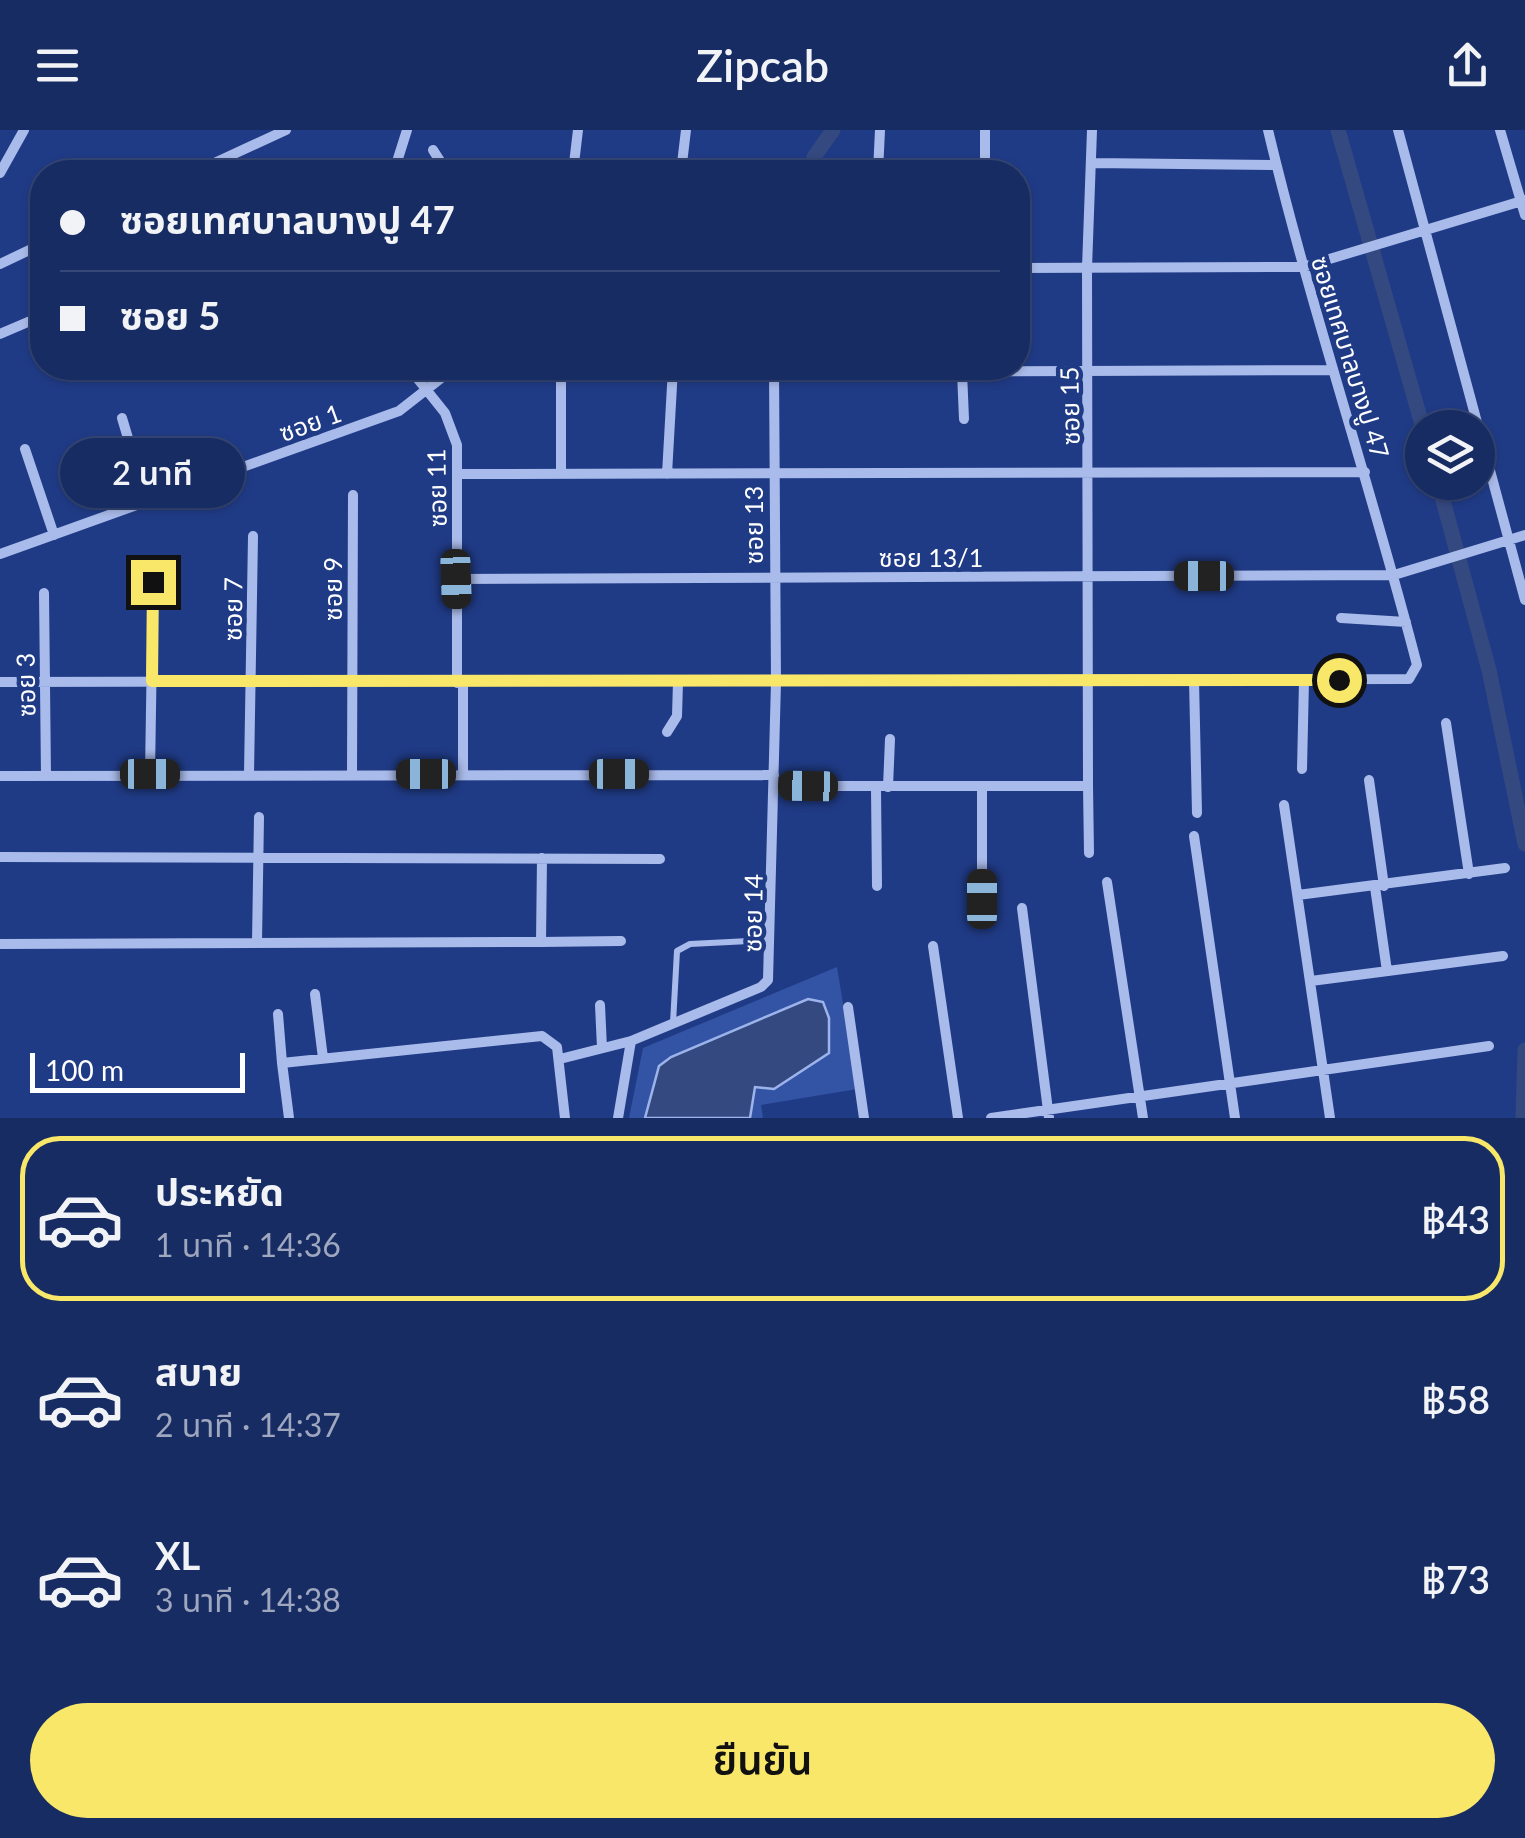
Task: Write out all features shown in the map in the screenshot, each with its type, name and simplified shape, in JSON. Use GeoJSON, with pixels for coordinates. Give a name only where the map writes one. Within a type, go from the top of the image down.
{"type":"FeatureCollection","features":[{"type":"Feature","properties":{"kind":"street"},"geometry":{"type":"LineString","coordinates":[[0,173],[24,130]]}},
{"type":"Feature","properties":{"kind":"street"},"geometry":{"type":"LineString","coordinates":[[221,160],[286,130]]}},
{"type":"Feature","properties":{"kind":"street"},"geometry":{"type":"LineString","coordinates":[[397,160],[407,130]]}},
{"type":"Feature","properties":{"kind":"street"},"geometry":{"type":"LineString","coordinates":[[575,160],[578,130]]}},
{"type":"Feature","properties":{"kind":"street"},"geometry":{"type":"LineString","coordinates":[[682,160],[686,130]]}},
{"type":"Feature","properties":{"kind":"street"},"geometry":{"type":"LineString","coordinates":[[879,160],[880,130]]}},
{"type":"Feature","properties":{"kind":"street"},"geometry":{"type":"LineString","coordinates":[[985,160],[986,130]]}},
{"type":"Feature","properties":{"kind":"street","name":"ซอย 15"},"geometry":{"type":"LineString","coordinates":[[1089,853],[1087,268],[1092,130]]}},
{"type":"Feature","properties":{"kind":"street","name":"ซอยเทศบาลบางปู 47"},"geometry":{"type":"LineString","coordinates":[[0,682],[1409,679],[1417,666],[1394,574],[1332,370],[1268,130]]}},
{"type":"Feature","properties":{"kind":"street"},"geometry":{"type":"LineString","coordinates":[[1398,130],[1525,600]]}},
{"type":"Feature","properties":{"kind":"street"},"geometry":{"type":"LineString","coordinates":[[1500,130],[1525,215]]}},
{"type":"Feature","properties":{"kind":"street"},"geometry":{"type":"LineString","coordinates":[[433,150],[439,160]]}},
{"type":"Feature","properties":{"kind":"street"},"geometry":{"type":"LineString","coordinates":[[1092,164],[1276,166]]}},
{"type":"Feature","properties":{"kind":"street"},"geometry":{"type":"LineString","coordinates":[[1030,268],[1303,266],[1523,201]]}},
{"type":"Feature","properties":{"kind":"street"},"geometry":{"type":"LineString","coordinates":[[0,264],[30,250]]}},
{"type":"Feature","properties":{"kind":"street"},"geometry":{"type":"LineString","coordinates":[[0,334],[30,321]]}},
{"type":"Feature","properties":{"kind":"street"},"geometry":{"type":"LineString","coordinates":[[1030,371],[1332,370]]}},
{"type":"Feature","properties":{"kind":"street","name":"ซอย 11"},"geometry":{"type":"LineString","coordinates":[[419,380],[452,427],[458,474],[456,579],[463,773]]}},
{"type":"Feature","properties":{"kind":"street","name":"ซอย 1"},"geometry":{"type":"LineString","coordinates":[[0,554],[399,411],[440,380]]}},
{"type":"Feature","properties":{"kind":"street"},"geometry":{"type":"LineString","coordinates":[[560,380],[560,474]]}},
{"type":"Feature","properties":{"kind":"street"},"geometry":{"type":"LineString","coordinates":[[667,474],[671,380]]}},
{"type":"Feature","properties":{"kind":"street","name":"ซอย 13"},"geometry":{"type":"LineString","coordinates":[[774,380],[776,682]]}},
{"type":"Feature","properties":{"kind":"street"},"geometry":{"type":"LineString","coordinates":[[962,380],[964,419]]}},
{"type":"Feature","properties":{"kind":"street"},"geometry":{"type":"LineString","coordinates":[[122,418],[146,502]]}},
{"type":"Feature","properties":{"kind":"street"},"geometry":{"type":"LineString","coordinates":[[25,450],[54,535]]}},
{"type":"Feature","properties":{"kind":"street"},"geometry":{"type":"LineString","coordinates":[[458,474],[1365,472]]}},
{"type":"Feature","properties":{"kind":"street","name":"ซอย 9"},"geometry":{"type":"LineString","coordinates":[[352,774],[353,495]]}},
{"type":"Feature","properties":{"kind":"street","name":"ซอย 13/1"},"geometry":{"type":"LineString","coordinates":[[456,579],[1394,574],[1525,534]]}},
{"type":"Feature","properties":{"kind":"street","name":"ซอย 7"},"geometry":{"type":"LineString","coordinates":[[249,774],[253,536]]}},
{"type":"Feature","properties":{"kind":"street"},"geometry":{"type":"LineString","coordinates":[[150,774],[153,582]]}},
{"type":"Feature","properties":{"kind":"street","name":"ซอย 3"},"geometry":{"type":"LineString","coordinates":[[44,593],[46,776]]}},
{"type":"Feature","properties":{"kind":"street"},"geometry":{"type":"LineString","coordinates":[[1341,618],[1406,622]]}},
{"type":"Feature","properties":{"kind":"street"},"geometry":{"type":"LineString","coordinates":[[1194,680],[1196,813]]}},
{"type":"Feature","properties":{"kind":"street"},"geometry":{"type":"LineString","coordinates":[[1302,769],[1304,681]]}},
{"type":"Feature","properties":{"kind":"street"},"geometry":{"type":"LineString","coordinates":[[666,732],[677,716],[678,682]]}},
{"type":"Feature","properties":{"kind":"street","name":"ซอย 14"},"geometry":{"type":"LineString","coordinates":[[560,1058],[631,1041],[766,984],[771,940],[776,682]]}},
{"type":"Feature","properties":{"kind":"street"},"geometry":{"type":"LineString","coordinates":[[1446,723],[1468,874]]}},
{"type":"Feature","properties":{"kind":"street"},"geometry":{"type":"LineString","coordinates":[[877,886],[882,788],[890,740]]}},
{"type":"Feature","properties":{"kind":"street"},"geometry":{"type":"LineString","coordinates":[[0,776],[463,773],[774,781],[882,788],[1088,786]]}},
{"type":"Feature","properties":{"kind":"street"},"geometry":{"type":"LineString","coordinates":[[1369,780],[1387,971]]}},
{"type":"Feature","properties":{"kind":"street"},"geometry":{"type":"LineString","coordinates":[[982,786],[982,899]]}},
{"type":"Feature","properties":{"kind":"street"},"geometry":{"type":"LineString","coordinates":[[1284,805],[1330,1118]]}},
{"type":"Feature","properties":{"kind":"street"},"geometry":{"type":"LineString","coordinates":[[257,942],[259,818]]}},
{"type":"Feature","properties":{"kind":"street"},"geometry":{"type":"LineString","coordinates":[[1194,836],[1235,1118]]}},
{"type":"Feature","properties":{"kind":"street"},"geometry":{"type":"LineString","coordinates":[[0,857],[660,859]]}},
{"type":"Feature","properties":{"kind":"street"},"geometry":{"type":"LineString","coordinates":[[540,942],[542,858]]}},
{"type":"Feature","properties":{"kind":"street"},"geometry":{"type":"LineString","coordinates":[[1298,895],[1506,868]]}},
{"type":"Feature","properties":{"kind":"street"},"geometry":{"type":"LineString","coordinates":[[1108,882],[1142,1118]]}},
{"type":"Feature","properties":{"kind":"street"},"geometry":{"type":"LineString","coordinates":[[1022,908],[1049,1114]]}},
{"type":"Feature","properties":{"kind":"street"},"geometry":{"type":"LineString","coordinates":[[0,944],[621,941]]}},
{"type":"Feature","properties":{"kind":"street"},"geometry":{"type":"LineString","coordinates":[[934,946],[958,1118]]}},
{"type":"Feature","properties":{"kind":"street"},"geometry":{"type":"LineString","coordinates":[[1311,981],[1502,956]]}},
{"type":"Feature","properties":{"kind":"street"},"geometry":{"type":"LineString","coordinates":[[315,994],[323,1058]]}},
{"type":"Feature","properties":{"kind":"street"},"geometry":{"type":"LineString","coordinates":[[600,1006],[602,1048]]}},
{"type":"Feature","properties":{"kind":"street"},"geometry":{"type":"LineString","coordinates":[[848,1007],[864,1118]]}},
{"type":"Feature","properties":{"kind":"street"},"geometry":{"type":"LineString","coordinates":[[278,1014],[289,1118]]}},
{"type":"Feature","properties":{"kind":"street"},"geometry":{"type":"LineString","coordinates":[[282,1064],[542,1036],[554,1042],[560,1058],[565,1118]]}},
{"type":"Feature","properties":{"kind":"street"},"geometry":{"type":"LineString","coordinates":[[618,1118],[631,1041]]}},
{"type":"Feature","properties":{"kind":"street"},"geometry":{"type":"LineString","coordinates":[[992,1118],[1049,1114],[1139,1096],[1489,1046]]}},
{"type":"Feature","properties":{"kind":"lane"},"geometry":{"type":"LineString","coordinates":[[672,1024],[677,951],[690,944],[771,940]]}},
{"type":"Feature","properties":{"kind":"shaded area"},"geometry":{"type":"Polygon","coordinates":[[[837,967],[857,1089],[761,1105],[763,1118],[750,1118],[751,1098],[778,1010],[671,1057],[659,1066],[645,1118],[629,1118],[643,1048],[837,967]]]}},
{"type":"Feature","properties":{"kind":"shaded area"},"geometry":{"type":"Polygon","coordinates":[[[808,999],[823,1002],[829,1018],[829,1053],[774,1089],[755,1087],[750,1118],[645,1118],[659,1066],[671,1057],[808,999]]]}},
{"type":"Feature","properties":{"kind":"waterway"},"geometry":{"type":"LineString","coordinates":[[814,157],[833,130]]}},
{"type":"Feature","properties":{"kind":"waterway"},"geometry":{"type":"LineString","coordinates":[[1338,130],[1418,410]]}},
{"type":"Feature","properties":{"kind":"waterway"},"geometry":{"type":"LineString","coordinates":[[1443,500],[1489,670],[1525,844]]}},
{"type":"Feature","properties":{"kind":"waterway"},"geometry":{"type":"LineString","coordinates":[[1523,1118],[1525,1050]]}},
{"type":"Feature","properties":{"kind":"route"},"geometry":{"type":"LineString","coordinates":[[153,582],[152,681],[1339,680]]}}]}
